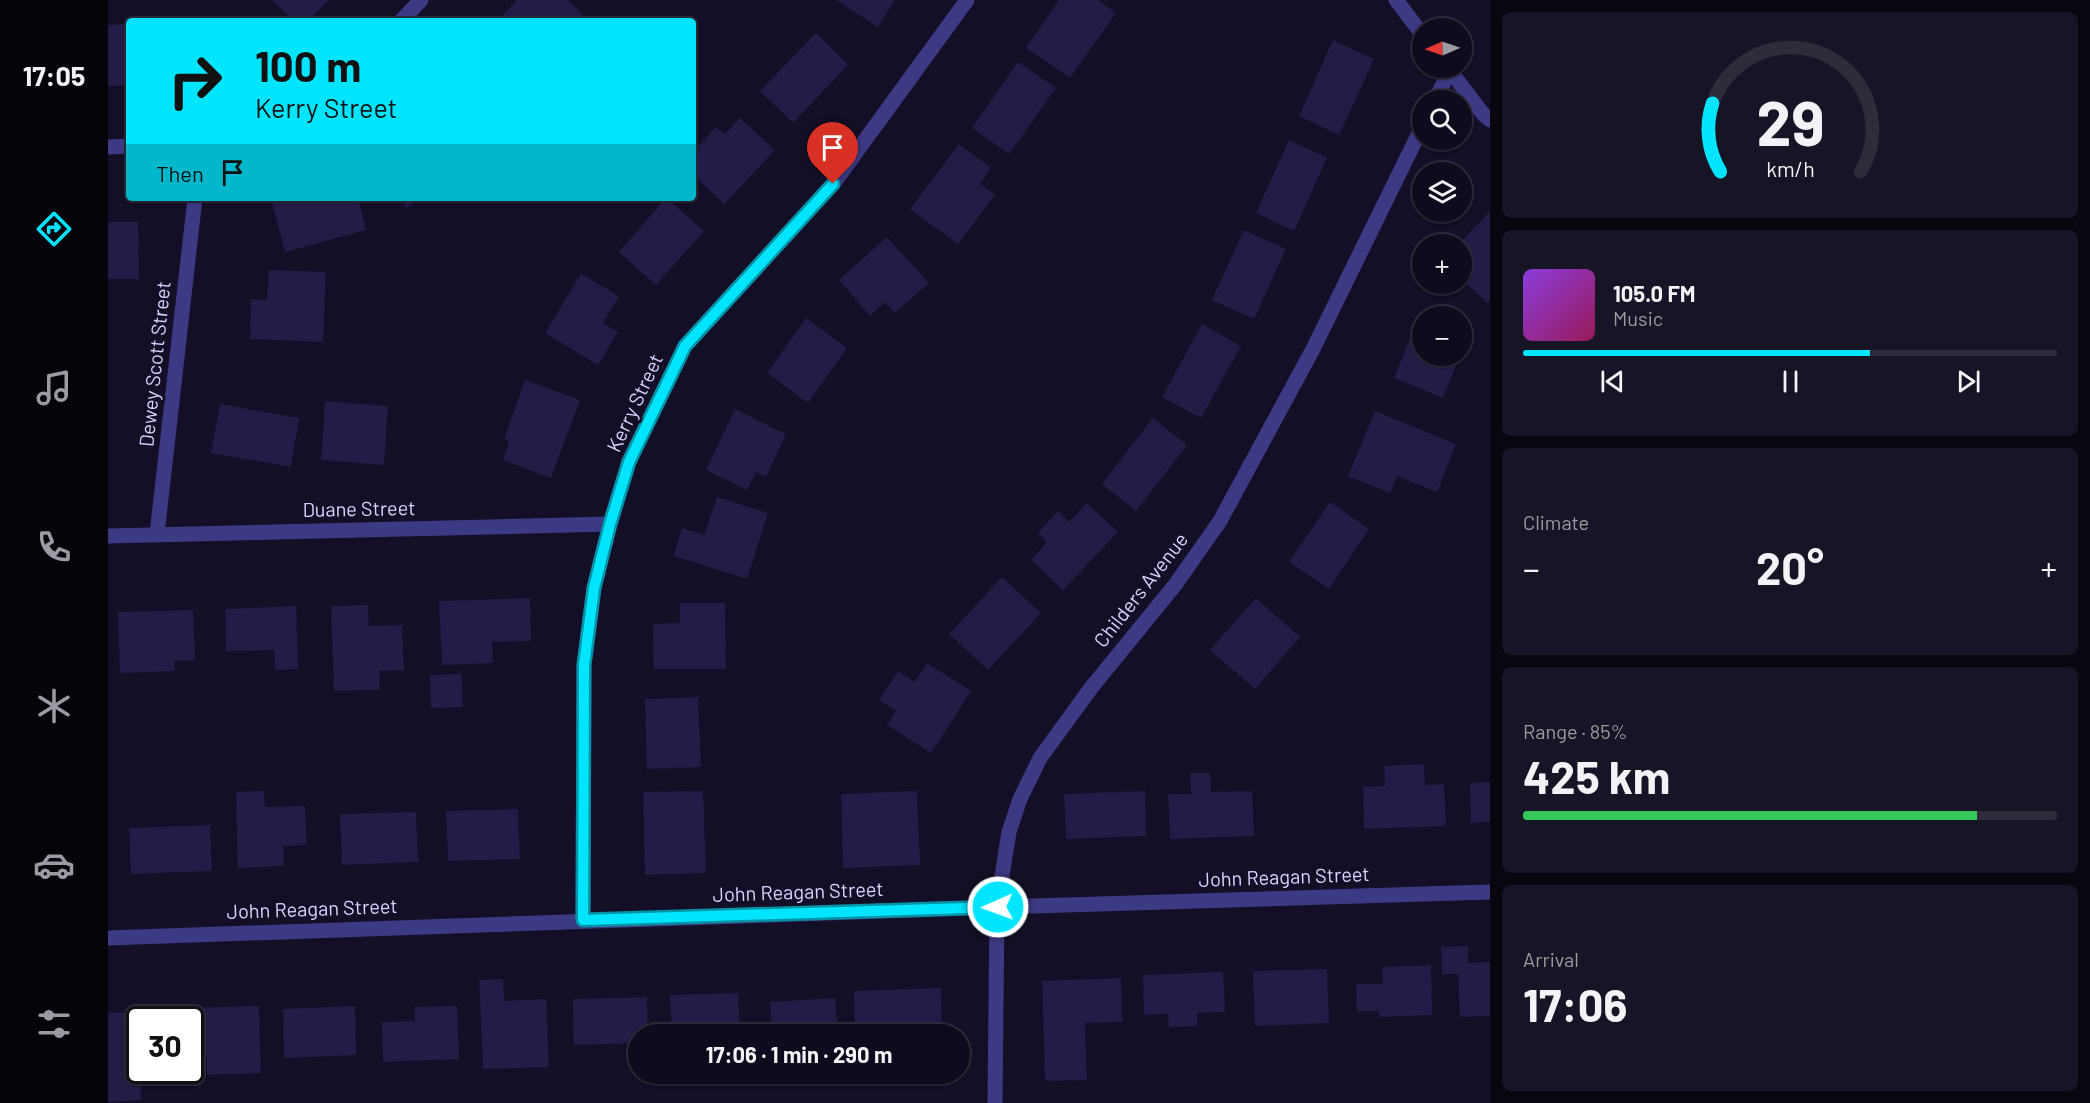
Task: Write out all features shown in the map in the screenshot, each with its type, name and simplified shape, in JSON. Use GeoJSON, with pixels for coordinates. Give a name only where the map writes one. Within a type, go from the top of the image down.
{"type":"FeatureCollection","features":[{"type":"Feature","properties":{"kind":"street"},"geometry":{"type":"LineString","coordinates":[[404,18],[422,0]]}},
{"type":"Feature","properties":{"kind":"street","name":"Kerry Street"},"geometry":{"type":"LineString","coordinates":[[583,920],[584,665],[594,588],[629,462],[685,346],[833,184],[967,0]]}},
{"type":"Feature","properties":{"kind":"street"},"geometry":{"type":"LineString","coordinates":[[1396,0],[1412,21]]}},
{"type":"Feature","properties":{"kind":"street"},"geometry":{"type":"LineString","coordinates":[[1456,78],[1490,120]]}},
{"type":"Feature","properties":{"kind":"street"},"geometry":{"type":"LineString","coordinates":[[108,147],[126,146]]}},
{"type":"Feature","properties":{"kind":"street","name":"Childers Avenue"},"geometry":{"type":"LineString","coordinates":[[995,1103],[998,907],[1010,832],[1020,799],[1040,758],[1091,688],[1175,585],[1220,520],[1313,349],[1412,146]]}},
{"type":"Feature","properties":{"kind":"street","name":"Dewey Scott Street"},"geometry":{"type":"LineString","coordinates":[[157,534],[195,201]]}},
{"type":"Feature","properties":{"kind":"street","name":"Duane Street"},"geometry":{"type":"LineString","coordinates":[[108,536],[610,524]]}},
{"type":"Feature","properties":{"kind":"street","name":"John Reagan Street"},"geometry":{"type":"LineString","coordinates":[[108,938],[583,920],[1490,892]]}},
{"type":"Feature","properties":{"kind":"building"},"geometry":{"type":"Polygon","coordinates":[[[272,0],[329,0],[311,18],[291,18],[272,0]]]}},
{"type":"Feature","properties":{"kind":"building"},"geometry":{"type":"Polygon","coordinates":[[[517,0],[568,0],[583,14],[580,18],[500,18],[517,0]]]}},
{"type":"Feature","properties":{"kind":"building"},"geometry":{"type":"Polygon","coordinates":[[[836,0],[895,0],[878,27],[836,0]]]}},
{"type":"Feature","properties":{"kind":"building"},"geometry":{"type":"Polygon","coordinates":[[[1059,0],[1098,0],[1116,13],[1070,78],[1026,48],[1059,0]]]}},
{"type":"Feature","properties":{"kind":"building"},"geometry":{"type":"Polygon","coordinates":[[[126,24],[126,85],[108,86],[108,25],[126,24]]]}},
{"type":"Feature","properties":{"kind":"building"},"geometry":{"type":"Polygon","coordinates":[[[816,33],[848,65],[793,123],[760,91],[816,33]]]}},
{"type":"Feature","properties":{"kind":"building"},"geometry":{"type":"Polygon","coordinates":[[[1333,40],[1374,59],[1339,135],[1299,116],[1333,40]]]}},
{"type":"Feature","properties":{"kind":"building"},"geometry":{"type":"Polygon","coordinates":[[[1018,62],[1056,88],[1009,154],[972,128],[1018,62]]]}},
{"type":"Feature","properties":{"kind":"building"},"geometry":{"type":"Polygon","coordinates":[[[740,118],[775,150],[724,204],[696,178],[696,149],[716,127],[725,134],[740,118]]]}},
{"type":"Feature","properties":{"kind":"building"},"geometry":{"type":"Polygon","coordinates":[[[1289,140],[1327,158],[1294,231],[1256,213],[1289,140]]]}},
{"type":"Feature","properties":{"kind":"building"},"geometry":{"type":"Polygon","coordinates":[[[959,144],[991,168],[980,184],[995,195],[958,244],[910,209],[959,144]]]}},
{"type":"Feature","properties":{"kind":"building"},"geometry":{"type":"Polygon","coordinates":[[[272,201],[359,201],[366,230],[285,252],[272,201]]]}},
{"type":"Feature","properties":{"kind":"building"},"geometry":{"type":"Polygon","coordinates":[[[402,201],[417,201],[407,208],[402,201]]]}},
{"type":"Feature","properties":{"kind":"building"},"geometry":{"type":"Polygon","coordinates":[[[663,201],[669,201],[704,231],[656,285],[619,252],[663,201]]]}},
{"type":"Feature","properties":{"kind":"building"},"geometry":{"type":"Polygon","coordinates":[[[1490,211],[1490,300],[1487,303],[1472,289],[1472,234],[1468,234],[1490,211]]]}},
{"type":"Feature","properties":{"kind":"building"},"geometry":{"type":"Polygon","coordinates":[[[108,222],[138,222],[139,279],[108,279],[108,222]]]}},
{"type":"Feature","properties":{"kind":"building"},"geometry":{"type":"Polygon","coordinates":[[[1244,230],[1286,249],[1254,319],[1212,300],[1244,230]]]}},
{"type":"Feature","properties":{"kind":"building"},"geometry":{"type":"Polygon","coordinates":[[[887,237],[929,283],[895,313],[885,302],[870,316],[839,280],[887,237]]]}},
{"type":"Feature","properties":{"kind":"building"},"geometry":{"type":"Polygon","coordinates":[[[269,270],[326,272],[323,342],[250,339],[251,299],[267,300],[269,270]]]}},
{"type":"Feature","properties":{"kind":"building"},"geometry":{"type":"Polygon","coordinates":[[[581,274],[619,296],[603,323],[618,332],[598,365],[545,333],[581,274]]]}},
{"type":"Feature","properties":{"kind":"building"},"geometry":{"type":"Polygon","coordinates":[[[806,318],[847,348],[808,403],[767,373],[806,318]]]}},
{"type":"Feature","properties":{"kind":"building"},"geometry":{"type":"Polygon","coordinates":[[[1202,324],[1241,346],[1201,418],[1162,397],[1202,324]]]}},
{"type":"Feature","properties":{"kind":"building"},"geometry":{"type":"Polygon","coordinates":[[[1412,333],[1412,366],[1456,366],[1443,398],[1394,378],[1412,333]]]}},
{"type":"Feature","properties":{"kind":"building"},"geometry":{"type":"Polygon","coordinates":[[[525,380],[580,400],[551,478],[503,460],[509,441],[504,439],[525,380]]]}},
{"type":"Feature","properties":{"kind":"building"},"geometry":{"type":"Polygon","coordinates":[[[325,401],[388,406],[384,465],[321,460],[325,401]]]}},
{"type":"Feature","properties":{"kind":"building"},"geometry":{"type":"Polygon","coordinates":[[[220,404],[299,418],[291,467],[211,453],[220,404]]]}},
{"type":"Feature","properties":{"kind":"building"},"geometry":{"type":"Polygon","coordinates":[[[735,409],[786,434],[766,477],[756,472],[747,490],[706,470],[735,409]]]}},
{"type":"Feature","properties":{"kind":"building"},"geometry":{"type":"Polygon","coordinates":[[[1375,411],[1456,444],[1437,492],[1397,476],[1390,493],[1348,476],[1375,411]]]}},
{"type":"Feature","properties":{"kind":"building"},"geometry":{"type":"Polygon","coordinates":[[[1153,418],[1187,445],[1136,511],[1102,484],[1153,418]]]}},
{"type":"Feature","properties":{"kind":"building"},"geometry":{"type":"Polygon","coordinates":[[[717,497],[768,513],[747,579],[674,556],[682,528],[704,535],[717,497]]]}},
{"type":"Feature","properties":{"kind":"building"},"geometry":{"type":"Polygon","coordinates":[[[1330,502],[1369,529],[1329,589],[1289,562],[1330,502]]]}},
{"type":"Feature","properties":{"kind":"building"},"geometry":{"type":"Polygon","coordinates":[[[1087,503],[1118,532],[1063,590],[1031,560],[1047,542],[1038,533],[1058,511],[1069,522],[1087,503]]]}},
{"type":"Feature","properties":{"kind":"building"},"geometry":{"type":"Polygon","coordinates":[[[1002,577],[1041,613],[988,670],[949,634],[1002,577]]]}},
{"type":"Feature","properties":{"kind":"building"},"geometry":{"type":"Polygon","coordinates":[[[530,598],[531,641],[492,642],[493,663],[442,665],[439,601],[530,598]]]}},
{"type":"Feature","properties":{"kind":"building"},"geometry":{"type":"Polygon","coordinates":[[[1256,598],[1300,637],[1255,689],[1210,650],[1256,598]]]}},
{"type":"Feature","properties":{"kind":"building"},"geometry":{"type":"Polygon","coordinates":[[[680,603],[725,603],[726,669],[654,669],[653,624],[680,623],[680,603]]]}},
{"type":"Feature","properties":{"kind":"building"},"geometry":{"type":"Polygon","coordinates":[[[368,605],[369,626],[402,625],[404,670],[379,671],[380,690],[334,691],[331,606],[368,605]]]}},
{"type":"Feature","properties":{"kind":"building"},"geometry":{"type":"Polygon","coordinates":[[[296,606],[298,669],[275,670],[274,650],[226,651],[225,609],[296,606]]]}},
{"type":"Feature","properties":{"kind":"building"},"geometry":{"type":"Polygon","coordinates":[[[193,610],[195,660],[174,661],[175,671],[120,673],[118,612],[193,610]]]}},
{"type":"Feature","properties":{"kind":"building"},"geometry":{"type":"Polygon","coordinates":[[[927,663],[971,691],[931,753],[887,725],[896,711],[879,700],[898,671],[915,682],[927,663]]]}},
{"type":"Feature","properties":{"kind":"building"},"geometry":{"type":"Polygon","coordinates":[[[462,674],[463,707],[431,708],[430,675],[462,674]]]}},
{"type":"Feature","properties":{"kind":"building"},"geometry":{"type":"Polygon","coordinates":[[[698,697],[701,767],[647,769],[645,699],[698,697]]]}},
{"type":"Feature","properties":{"kind":"building"},"geometry":{"type":"Polygon","coordinates":[[[1424,764],[1425,785],[1444,784],[1446,826],[1364,829],[1363,787],[1385,786],[1384,766],[1424,764]]]}},
{"type":"Feature","properties":{"kind":"building"},"geometry":{"type":"Polygon","coordinates":[[[1190,773],[1210,773],[1211,792],[1252,791],[1254,836],[1170,839],[1168,794],[1191,794],[1190,773]]]}},
{"type":"Feature","properties":{"kind":"building"},"geometry":{"type":"Polygon","coordinates":[[[1490,782],[1490,822],[1471,823],[1470,783],[1490,782]]]}},
{"type":"Feature","properties":{"kind":"building"},"geometry":{"type":"Polygon","coordinates":[[[264,791],[265,807],[305,806],[307,845],[283,846],[284,866],[238,868],[236,792],[264,791]]]}},
{"type":"Feature","properties":{"kind":"building"},"geometry":{"type":"Polygon","coordinates":[[[703,791],[706,873],[645,875],[643,792],[703,791]]]}},
{"type":"Feature","properties":{"kind":"building"},"geometry":{"type":"Polygon","coordinates":[[[917,791],[920,865],[843,868],[841,794],[917,791]]]}},
{"type":"Feature","properties":{"kind":"building"},"geometry":{"type":"Polygon","coordinates":[[[1145,791],[1146,836],[1066,839],[1064,794],[1145,791]]]}},
{"type":"Feature","properties":{"kind":"building"},"geometry":{"type":"Polygon","coordinates":[[[518,809],[520,859],[448,861],[446,811],[518,809]]]}},
{"type":"Feature","properties":{"kind":"building"},"geometry":{"type":"Polygon","coordinates":[[[416,812],[418,862],[342,865],[340,814],[416,812]]]}},
{"type":"Feature","properties":{"kind":"building"},"geometry":{"type":"Polygon","coordinates":[[[210,825],[212,871],[131,874],[129,828],[210,825]]]}},
{"type":"Feature","properties":{"kind":"building"},"geometry":{"type":"Polygon","coordinates":[[[1468,946],[1468,963],[1490,962],[1490,1016],[1460,1017],[1458,974],[1442,974],[1441,947],[1468,946]]]}},
{"type":"Feature","properties":{"kind":"building"},"geometry":{"type":"Polygon","coordinates":[[[1431,965],[1432,1015],[1379,1017],[1379,1011],[1357,1011],[1356,984],[1383,984],[1382,967],[1431,965]]]}},
{"type":"Feature","properties":{"kind":"building"},"geometry":{"type":"Polygon","coordinates":[[[1327,969],[1329,1023],[1255,1026],[1253,971],[1327,969]]]}},
{"type":"Feature","properties":{"kind":"building"},"geometry":{"type":"Polygon","coordinates":[[[1223,972],[1225,1012],[1197,1013],[1198,1026],[1169,1027],[1168,1014],[1144,1015],[1143,975],[1223,972]]]}},
{"type":"Feature","properties":{"kind":"building"},"geometry":{"type":"Polygon","coordinates":[[[1121,978],[1122,1022],[1085,1023],[1087,1080],[1045,1081],[1042,981],[1121,978]]]}},
{"type":"Feature","properties":{"kind":"building"},"geometry":{"type":"Polygon","coordinates":[[[503,979],[504,1001],[546,999],[549,1067],[483,1069],[479,980],[503,979]]]}},
{"type":"Feature","properties":{"kind":"building"},"geometry":{"type":"Polygon","coordinates":[[[941,988],[942,1024],[855,1024],[854,991],[941,988]]]}},
{"type":"Feature","properties":{"kind":"building"},"geometry":{"type":"Polygon","coordinates":[[[738,993],[739,1024],[671,1024],[670,995],[738,993]]]}},
{"type":"Feature","properties":{"kind":"building"},"geometry":{"type":"Polygon","coordinates":[[[647,997],[648,1024],[628,1024],[628,1043],[574,1045],[573,999],[647,997]]]}},
{"type":"Feature","properties":{"kind":"building"},"geometry":{"type":"Polygon","coordinates":[[[835,998],[837,1024],[771,1024],[770,1002],[835,998]]]}},
{"type":"Feature","properties":{"kind":"building"},"geometry":{"type":"Polygon","coordinates":[[[259,1006],[261,1073],[207,1075],[207,1056],[204,1056],[204,1008],[259,1006]]]}},
{"type":"Feature","properties":{"kind":"building"},"geometry":{"type":"Polygon","coordinates":[[[355,1006],[356,1055],[284,1058],[283,1009],[355,1006]]]}},
{"type":"Feature","properties":{"kind":"building"},"geometry":{"type":"Polygon","coordinates":[[[457,1006],[459,1059],[383,1062],[382,1022],[415,1021],[415,1007],[457,1006]]]}},
{"type":"Feature","properties":{"kind":"building"},"geometry":{"type":"Polygon","coordinates":[[[126,1012],[126,1084],[141,1084],[141,1100],[108,1102],[108,1013],[126,1012]]]}},
{"type":"Feature","properties":{"kind":"route"},"geometry":{"type":"LineString","coordinates":[[833,184],[685,346],[629,462],[594,588],[584,665],[583,920],[998,907]]}}]}
